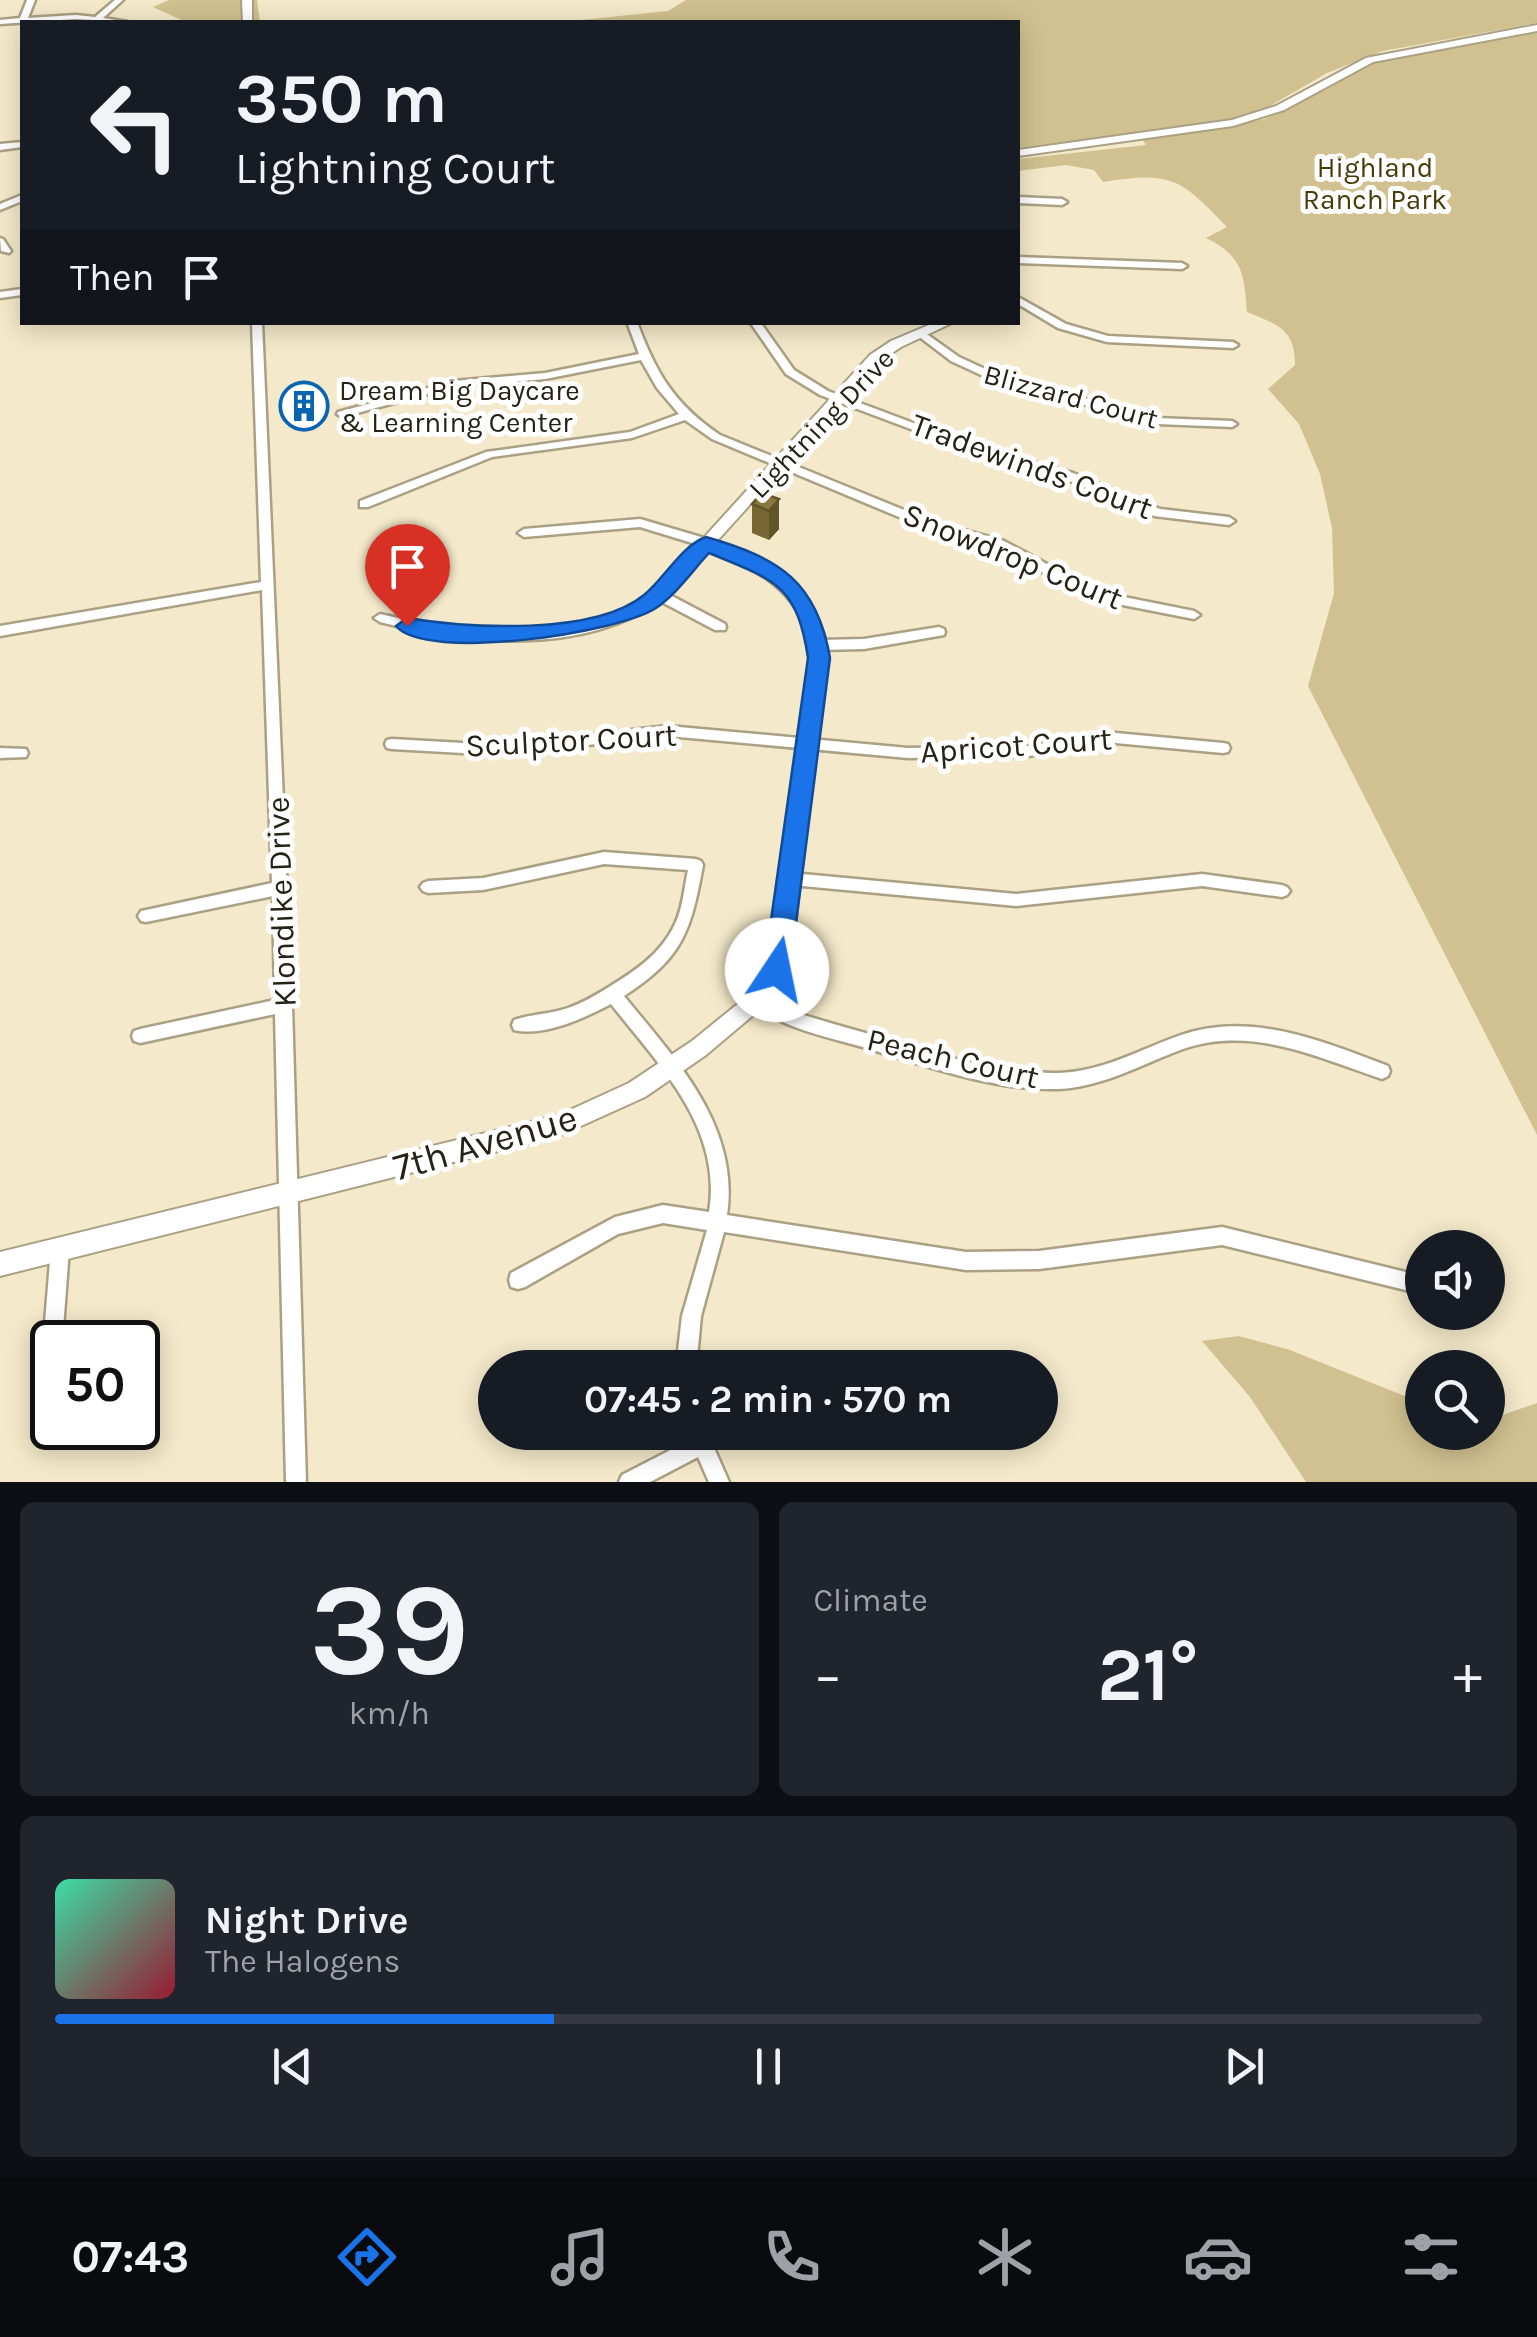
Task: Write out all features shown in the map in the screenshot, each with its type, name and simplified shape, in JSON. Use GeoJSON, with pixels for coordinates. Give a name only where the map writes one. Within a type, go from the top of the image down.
{"type":"FeatureCollection","features":[{"type":"Feature","properties":{"kind":"main road"},"geometry":{"type":"LineString","coordinates":[[1020,153],[1247,120],[1293,102],[1360,64],[1537,28]]}},
{"type":"Feature","properties":{"kind":"main road","name":"Lightning Drive"},"geometry":{"type":"LineString","coordinates":[[706,544],[885,350],[941,325]]}},
{"type":"Feature","properties":{"kind":"main road"},"geometry":{"type":"LineString","coordinates":[[706,544],[782,579],[812,617],[819,645],[782,952],[757,1000]]}},
{"type":"Feature","properties":{"kind":"main road","name":"7th Avenue"},"geometry":{"type":"LineString","coordinates":[[0,1264],[533,1135],[602,1108],[671,1069],[757,1000]]}},
{"type":"Feature","properties":{"kind":"street"},"geometry":{"type":"LineString","coordinates":[[32,0],[23,20],[111,20]]}},
{"type":"Feature","properties":{"kind":"street"},"geometry":{"type":"LineString","coordinates":[[98,18],[119,0]]}},
{"type":"Feature","properties":{"kind":"street"},"geometry":{"type":"LineString","coordinates":[[1020,200],[1062,202]]}},
{"type":"Feature","properties":{"kind":"street"},"geometry":{"type":"LineString","coordinates":[[1020,260],[1182,266]]}},
{"type":"Feature","properties":{"kind":"street"},"geometry":{"type":"LineString","coordinates":[[1020,301],[1062,326],[1107,340],[1233,345]]}},
{"type":"Feature","properties":{"kind":"street","name":"Klondike Drive"},"geometry":{"type":"LineString","coordinates":[[256,325],[280,888],[296,1482]]}},
{"type":"Feature","properties":{"kind":"street","name":"Snowdrop Court"},"geometry":{"type":"LineString","coordinates":[[633,325],[656,384],[685,416],[726,442],[876,500],[926,524],[1000,544],[1096,596],[1194,615]]}},
{"type":"Feature","properties":{"kind":"street","name":"Tradewinds Court"},"geometry":{"type":"LineString","coordinates":[[756,325],[790,372],[839,398],[976,450],[1069,476],[1158,513],[1229,521]]}},
{"type":"Feature","properties":{"kind":"street","name":"Blizzard Court"},"geometry":{"type":"LineString","coordinates":[[921,334],[955,359],[996,378],[1158,421],[1232,424]]}},
{"type":"Feature","properties":{"kind":"street"},"geometry":{"type":"LineString","coordinates":[[342,414],[454,384],[545,376],[644,356]]}},
{"type":"Feature","properties":{"kind":"street"},"geometry":{"type":"LineString","coordinates":[[364,504],[490,454],[632,435],[685,416]]}},
{"type":"Feature","properties":{"kind":"street"},"geometry":{"type":"LineString","coordinates":[[380,618],[458,634],[538,633],[622,616],[659,595],[706,544],[640,524],[524,532]]}},
{"type":"Feature","properties":{"kind":"street"},"geometry":{"type":"LineString","coordinates":[[0,631],[266,586]]}},
{"type":"Feature","properties":{"kind":"street"},"geometry":{"type":"LineString","coordinates":[[659,595],[720,628]]}},
{"type":"Feature","properties":{"kind":"street"},"geometry":{"type":"LineString","coordinates":[[819,645],[864,644],[939,632]]}},
{"type":"Feature","properties":{"kind":"street","name":"Sculptor Court"},"geometry":{"type":"LineString","coordinates":[[392,744],[498,750],[668,732],[808,745]]}},
{"type":"Feature","properties":{"kind":"street","name":"Apricot Court"},"geometry":{"type":"LineString","coordinates":[[808,745],[908,753],[1012,751],[1127,737],[1223,748]]}},
{"type":"Feature","properties":{"kind":"street"},"geometry":{"type":"LineString","coordinates":[[0,753],[21,753]]}},
{"type":"Feature","properties":{"kind":"street"},"geometry":{"type":"LineString","coordinates":[[428,887],[483,884],[604,858],[696,865],[674,941],[646,970],[564,1018],[520,1025]]}},
{"type":"Feature","properties":{"kind":"street"},"geometry":{"type":"LineString","coordinates":[[792,879],[1016,900],[1202,880],[1282,891]]}},
{"type":"Feature","properties":{"kind":"street"},"geometry":{"type":"LineString","coordinates":[[146,916],[280,888]]}},
{"type":"Feature","properties":{"kind":"street"},"geometry":{"type":"LineString","coordinates":[[612,992],[712,1130],[722,1175],[718,1220],[690,1327],[688,1350]]}},
{"type":"Feature","properties":{"kind":"street","name":"Peach Court"},"geometry":{"type":"LineString","coordinates":[[757,1000],[790,1018],[1035,1080],[1087,1078],[1194,1038],[1233,1032],[1275,1038],[1382,1071]]}},
{"type":"Feature","properties":{"kind":"street"},"geometry":{"type":"LineString","coordinates":[[140,1036],[284,1005]]}},
{"type":"Feature","properties":{"kind":"street"},"geometry":{"type":"LineString","coordinates":[[518,1280],[601,1233],[638,1218],[686,1214],[797,1237],[1004,1262],[1222,1236],[1405,1281]]}},
{"type":"Feature","properties":{"kind":"street"},"geometry":{"type":"LineString","coordinates":[[55,1320],[60,1249]]}},
{"type":"Feature","properties":{"kind":"street"},"geometry":{"type":"LineString","coordinates":[[629,1482],[680,1450]]}},
{"type":"Feature","properties":{"kind":"street"},"geometry":{"type":"LineString","coordinates":[[703,1450],[719,1482]]}},
{"type":"Feature","properties":{"kind":"green space"},"geometry":{"type":"Polygon","coordinates":[[[169,0],[257,0],[260,20],[182,20],[153,7],[169,0]]]}},
{"type":"Feature","properties":{"kind":"green space"},"geometry":{"type":"Polygon","coordinates":[[[686,0],[1537,0],[1537,23],[1383,51],[1327,73],[1265,109],[1228,120],[1020,148],[1020,20],[580,20],[668,11],[686,0]]]}},
{"type":"Feature","properties":{"kind":"green space","name":"Highland Ranch Park"},"geometry":{"type":"Polygon","coordinates":[[[1537,32],[1537,1135],[1308,686],[1334,593],[1332,528],[1320,474],[1299,424],[1268,389],[1295,365],[1292,343],[1276,325],[1247,312],[1239,268],[1228,252],[1206,238],[1227,227],[1185,188],[1160,178],[1103,182],[1094,170],[1066,165],[1020,171],[1020,159],[1146,145],[1143,140],[1264,119],[1373,63],[1537,32]]]}},
{"type":"Feature","properties":{"kind":"green space"},"geometry":{"type":"Polygon","coordinates":[[[1239,1336],[1290,1350],[1405,1396],[1405,1450],[1505,1450],[1505,1414],[1537,1403],[1537,1482],[1306,1482],[1250,1397],[1202,1341],[1239,1336]]]}},
{"type":"Feature","properties":{"kind":"building"},"geometry":{"type":"Polygon","coordinates":[[[310,384],[312,402],[290,409],[292,387],[310,384]]]}},
{"type":"Feature","properties":{"kind":"building"},"geometry":{"type":"Polygon","coordinates":[[[762,493],[779,499],[769,511],[752,504],[762,493]]]}},
{"type":"Feature","properties":{"kind":"place","name":"Dream Big Daycare & Learning Center"},"geometry":{"type":"Point","coordinates":[304,406]}},
{"type":"Feature","properties":{"kind":"route"},"geometry":{"type":"LineString","coordinates":[[407,626],[458,634],[511,635],[568,629],[622,616],[659,595],[706,544],[754,562],[794,590],[812,617],[819,658],[777,970]]}}]}
